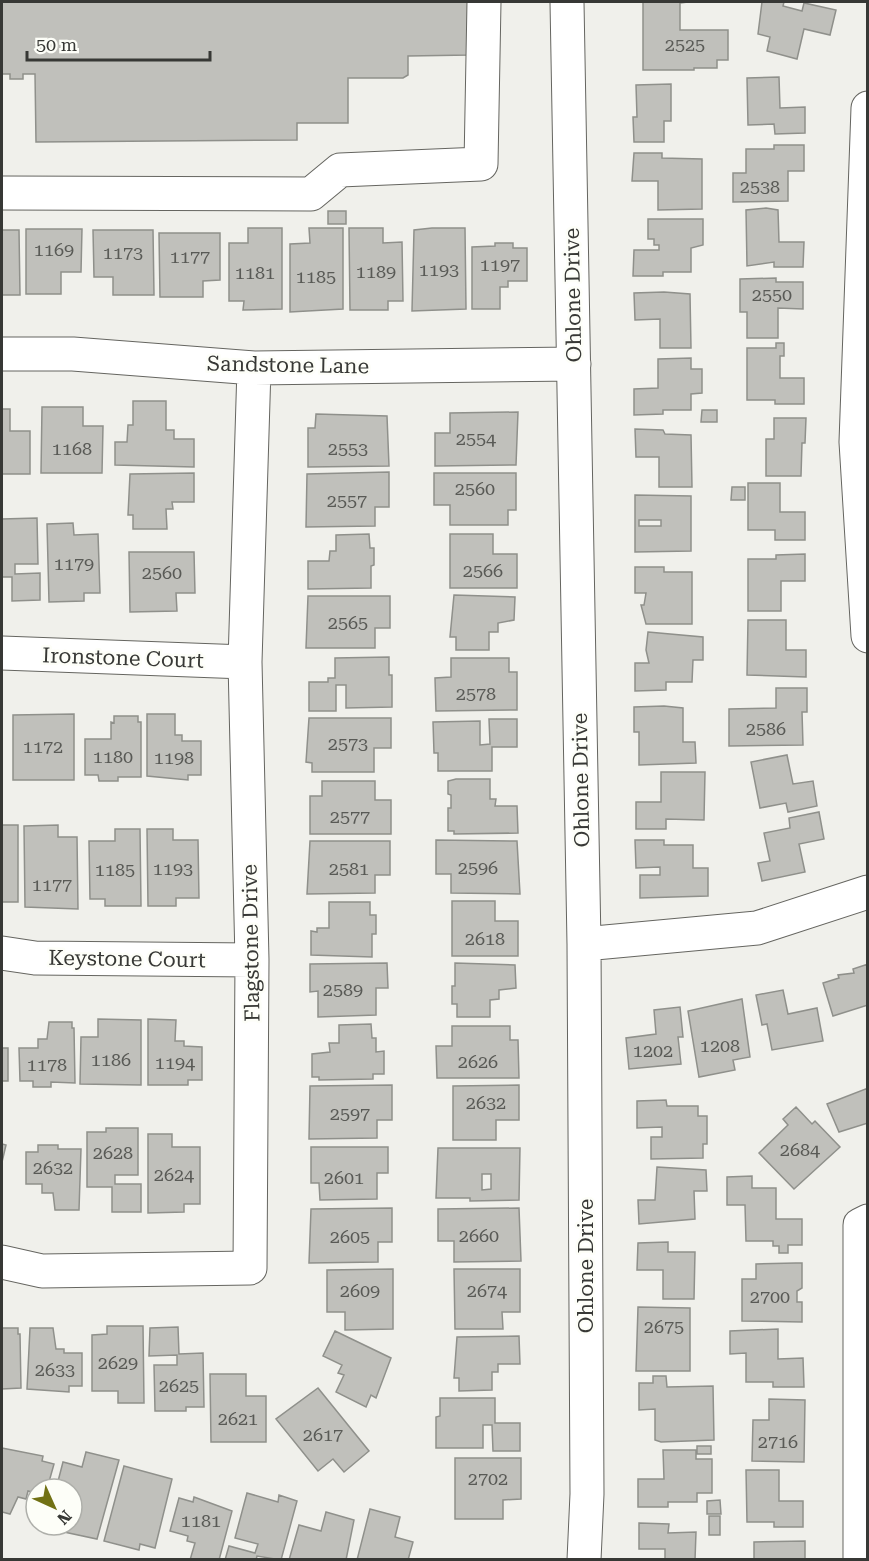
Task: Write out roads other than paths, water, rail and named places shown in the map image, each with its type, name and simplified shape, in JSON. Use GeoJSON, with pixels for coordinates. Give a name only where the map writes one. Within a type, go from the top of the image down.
{"type":"FeatureCollection","features":[{"type":"Feature","properties":{"kind":"street"},"geometry":{"type":"LineString","coordinates":[[2,193],[311,194],[340,170],[481,164],[484,2]]}},
{"type":"Feature","properties":{"kind":"street","name":"Ohlone Drive"},"geometry":{"type":"LineString","coordinates":[[567,2],[584,945],[587,1494],[584,1560]]}},
{"type":"Feature","properties":{"kind":"street"},"geometry":{"type":"LineString","coordinates":[[867,108],[856,442],[867,636]]}},
{"type":"Feature","properties":{"kind":"street","name":"Sandstone Lane"},"geometry":{"type":"LineString","coordinates":[[2,354],[74,354],[254,368],[574,364]]}},
{"type":"Feature","properties":{"kind":"street","name":"Flagstone Drive"},"geometry":{"type":"LineString","coordinates":[[2,1262],[42,1271],[250,1268],[252,960],[245,662],[254,368]]}},
{"type":"Feature","properties":{"kind":"street","name":"Ironstone Court"},"geometry":{"type":"LineString","coordinates":[[2,653],[245,662]]}},
{"type":"Feature","properties":{"kind":"street"},"geometry":{"type":"LineString","coordinates":[[584,945],[757,928],[867,892]]}},
{"type":"Feature","properties":{"kind":"street","name":"Keystone Court"},"geometry":{"type":"LineString","coordinates":[[2,953],[35,958],[252,960]]}},
{"type":"Feature","properties":{"kind":"street"},"geometry":{"type":"LineString","coordinates":[[860,1560],[860,1225],[867,1221]]}}]}
